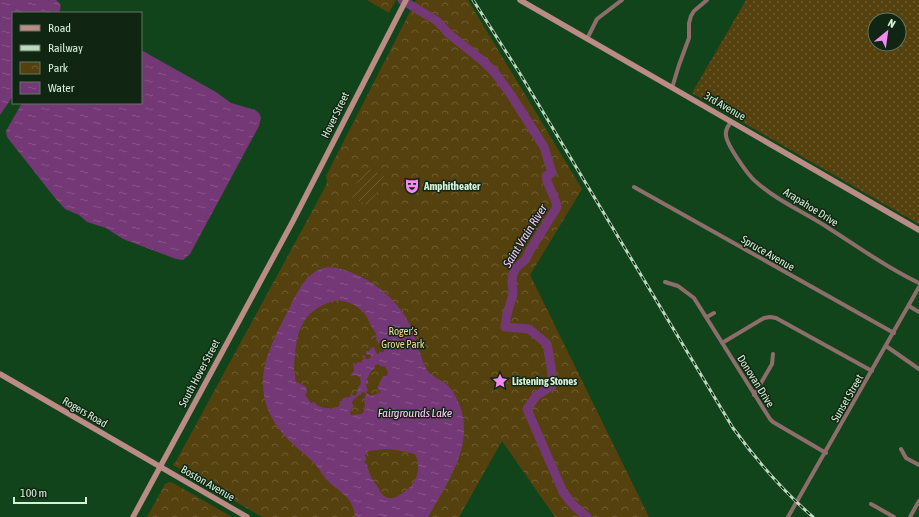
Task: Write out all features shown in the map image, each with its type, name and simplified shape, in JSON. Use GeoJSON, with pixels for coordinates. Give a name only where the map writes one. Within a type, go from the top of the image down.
{"type":"FeatureCollection","features":[{"type":"Feature","properties":{"kind":"street","name":"Hover Street"},"geometry":{"type":"LineString","coordinates":[[283,239],[406,0]]}},
{"type":"Feature","properties":{"kind":"street","name":"3rd Avenue"},"geometry":{"type":"LineString","coordinates":[[520,0],[527,2],[672,88],[919,230]]}},
{"type":"Feature","properties":{"kind":"street"},"geometry":{"type":"LineString","coordinates":[[587,38],[598,19],[622,0]]}},
{"type":"Feature","properties":{"kind":"street"},"geometry":{"type":"LineString","coordinates":[[672,88],[678,65],[689,38],[689,23],[691,16],[694,11],[707,0]]}},
{"type":"Feature","properties":{"kind":"street","name":"Arapahoe Drive"},"geometry":{"type":"LineString","coordinates":[[731,122],[726,129],[726,141],[747,173],[756,182],[861,250],[919,283]]}},
{"type":"Feature","properties":{"kind":"street","name":"Spruce Avenue"},"geometry":{"type":"LineString","coordinates":[[634,187],[894,333]]}},
{"type":"Feature","properties":{"kind":"street","name":"South Hover Street"},"geometry":{"type":"LineString","coordinates":[[133,517],[283,239]]}},
{"type":"Feature","properties":{"kind":"street","name":"Donovan Drive"},"geometry":{"type":"LineString","coordinates":[[665,282],[678,286],[694,298],[773,422],[826,453]]}},
{"type":"Feature","properties":{"kind":"street","name":"Sunset Street"},"geometry":{"type":"LineString","coordinates":[[788,517],[826,453],[919,288]]}},
{"type":"Feature","properties":{"kind":"street"},"geometry":{"type":"LineString","coordinates":[[909,306],[919,312]]}},
{"type":"Feature","properties":{"kind":"street"},"geometry":{"type":"LineString","coordinates":[[706,317],[714,313]]}},
{"type":"Feature","properties":{"kind":"street"},"geometry":{"type":"LineString","coordinates":[[722,343],[764,318],[776,318],[872,372]]}},
{"type":"Feature","properties":{"kind":"street"},"geometry":{"type":"LineString","coordinates":[[886,346],[919,370]]}},
{"type":"Feature","properties":{"kind":"street"},"geometry":{"type":"LineString","coordinates":[[754,394],[772,364],[773,354]]}},
{"type":"Feature","properties":{"kind":"street","name":"Rogers Road"},"geometry":{"type":"LineString","coordinates":[[0,374],[160,467]]}},
{"type":"Feature","properties":{"kind":"street"},"geometry":{"type":"LineString","coordinates":[[901,449],[906,458],[919,465]]}},
{"type":"Feature","properties":{"kind":"street","name":"Boston Avenue"},"geometry":{"type":"LineString","coordinates":[[160,467],[246,517]]}},
{"type":"Feature","properties":{"kind":"street"},"geometry":{"type":"LineString","coordinates":[[910,517],[919,501]]}},
{"type":"Feature","properties":{"kind":"street"},"geometry":{"type":"LineString","coordinates":[[871,504],[894,517]]}},
{"type":"Feature","properties":{"kind":"green space"},"geometry":{"type":"Polygon","coordinates":[[[367,0],[396,0],[389,13],[367,0]]]}},
{"type":"Feature","properties":{"kind":"green space","name":"Roger's Grove Park"},"geometry":{"type":"Polygon","coordinates":[[[416,0],[468,0],[582,189],[530,275],[649,517],[555,517],[502,441],[459,517],[262,517],[173,465],[321,195],[327,183],[326,176],[416,0]]]}},
{"type":"Feature","properties":{"kind":"green space"},"geometry":{"type":"Polygon","coordinates":[[[746,0],[919,0],[919,224],[692,93],[746,0]]]}},
{"type":"Feature","properties":{"kind":"green space"},"geometry":{"type":"Polygon","coordinates":[[[366,167],[385,177],[369,206],[350,196],[366,167]]]}},
{"type":"Feature","properties":{"kind":"green space"},"geometry":{"type":"Polygon","coordinates":[[[169,482],[232,517],[147,517],[165,484],[169,482]]]}},
{"type":"Feature","properties":{"kind":"water"},"geometry":{"type":"Polygon","coordinates":[[[0,0],[56,0],[61,7],[59,12],[12,12],[12,97],[0,115],[0,0]]]}},
{"type":"Feature","properties":{"kind":"water"},"geometry":{"type":"Polygon","coordinates":[[[142,51],[216,92],[231,103],[255,110],[259,113],[261,118],[259,126],[190,254],[183,260],[176,259],[123,239],[106,228],[87,222],[79,215],[65,209],[7,137],[6,131],[21,104],[142,104],[142,51]]]}},
{"type":"Feature","properties":{"kind":"water","name":"Fairgrounds Lake"},"geometry":{"type":"Polygon","coordinates":[[[329,267],[354,273],[378,287],[388,296],[397,305],[411,327],[427,370],[432,376],[446,384],[451,389],[460,406],[464,422],[460,455],[454,471],[428,517],[355,517],[352,505],[346,496],[327,480],[314,463],[283,434],[272,418],[266,402],[263,387],[264,372],[268,356],[273,341],[300,288],[309,276],[321,269],[329,267]],[[336,300],[323,305],[307,318],[298,335],[294,369],[295,381],[306,387],[307,392],[305,395],[311,403],[314,402],[318,406],[333,409],[339,406],[340,401],[342,401],[343,398],[350,397],[351,393],[354,396],[358,391],[361,383],[360,377],[356,375],[351,376],[352,373],[354,373],[353,363],[356,365],[356,362],[361,363],[364,359],[362,356],[365,355],[365,359],[369,359],[371,356],[370,354],[368,355],[366,353],[366,351],[369,351],[371,348],[374,347],[377,355],[380,352],[384,352],[383,347],[376,340],[376,334],[366,315],[358,307],[348,302],[336,300]],[[379,364],[375,365],[375,368],[371,371],[367,379],[368,382],[366,385],[368,391],[366,392],[370,396],[380,393],[377,389],[379,384],[383,376],[387,376],[388,373],[386,367],[380,366],[379,364]],[[365,392],[361,393],[361,395],[353,400],[352,404],[354,405],[350,413],[351,415],[362,414],[364,411],[364,399],[366,395],[365,392]],[[386,449],[368,451],[365,455],[366,459],[364,463],[367,464],[372,478],[384,496],[391,498],[397,497],[406,491],[414,482],[418,472],[415,454],[386,449]]]}},
{"type":"Feature","properties":{"kind":"waterway","name":"Saint Vrain River"},"geometry":{"type":"LineString","coordinates":[[402,0],[437,21],[449,34],[483,61],[495,73],[544,147],[552,173],[546,176],[557,207],[526,259],[516,268],[513,274],[513,294],[505,327],[529,329],[547,344],[553,385],[536,396],[527,409],[563,492],[573,505],[587,517]]}},
{"type":"Feature","properties":{"kind":"railway"},"geometry":{"type":"LineString","coordinates":[[473,0],[519,72],[733,428],[770,475],[813,517]]}},
{"type":"Feature","properties":{"kind":"place","name":"Amphitheater"},"geometry":{"type":"Point","coordinates":[412,186]}},
{"type":"Feature","properties":{"kind":"place","name":"Listening Stones"},"geometry":{"type":"Point","coordinates":[500,381]}}]}
